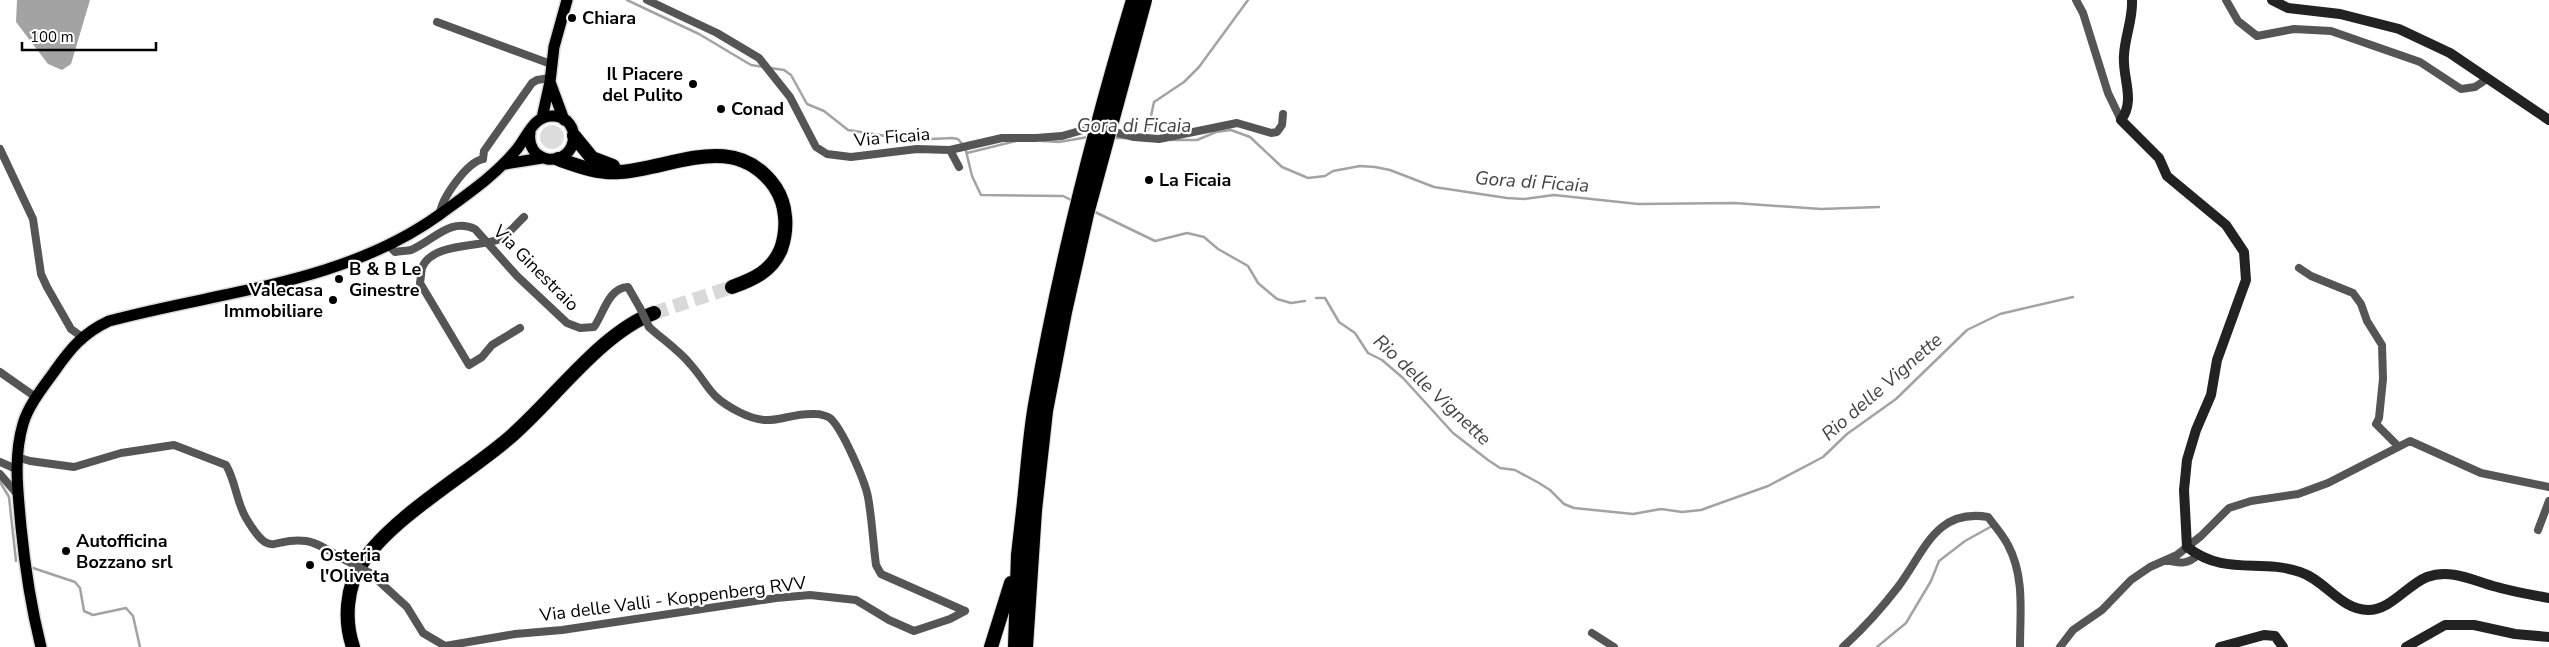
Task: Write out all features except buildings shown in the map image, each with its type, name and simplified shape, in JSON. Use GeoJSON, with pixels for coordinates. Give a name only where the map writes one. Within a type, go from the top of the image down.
{"type":"FeatureCollection","features":[{"type":"Feature","properties":{"kind":"highway"},"geometry":{"type":"LineString","coordinates":[[1015,647],[1021,617],[1035,407],[1064,260],[1082,184],[1133,0]]}},
{"type":"Feature","properties":{"kind":"highway"},"geometry":{"type":"LineString","coordinates":[[991,647],[1004,610],[1029,511],[1065,312],[1087,214],[1145,0]]}},
{"type":"Feature","properties":{"kind":"highway"},"geometry":{"type":"LineString","coordinates":[[574,136],[592,158],[611,166],[634,170]]}},
{"type":"Feature","properties":{"kind":"highway"},"geometry":{"type":"LineString","coordinates":[[558,159],[584,168],[608,172],[634,170],[696,157],[716,156],[746,162],[771,181],[778,192],[785,213],[783,243],[766,271],[732,287]]}},
{"type":"Feature","properties":{"kind":"highway"},"geometry":{"type":"LineString","coordinates":[[353,647],[347,620],[349,599],[356,573],[370,552],[414,512],[509,438],[607,342],[638,319],[654,313]]}},
{"type":"Feature","properties":{"kind":"highway"},"geometry":{"type":"LineString","coordinates":[[1018,555],[1021,617],[1026,647]]}},
{"type":"Feature","properties":{"kind":"main road"},"geometry":{"type":"LineString","coordinates":[[542,118],[550,80],[554,47],[567,0]]}},
{"type":"Feature","properties":{"kind":"main road"},"geometry":{"type":"LineString","coordinates":[[550,80],[564,120]]}},
{"type":"Feature","properties":{"kind":"main road"},"geometry":{"type":"LineString","coordinates":[[41,647],[26,571],[18,496],[17,463],[23,425],[37,398],[72,346],[82,337],[109,321],[278,285],[388,245],[412,234],[500,168],[530,133],[534,124],[542,118],[555,116],[570,125],[574,136],[570,150],[558,159],[542,158],[500,168]]}},
{"type":"Feature","properties":{"kind":"main road"},"geometry":{"type":"LineString","coordinates":[[530,133],[532,148],[542,158]]}},
{"type":"Feature","properties":{"kind":"street","name":"Via Ficaia"},"geometry":{"type":"LineString","coordinates":[[647,0],[717,33],[759,58],[790,97],[816,147],[828,154],[851,157],[917,149],[950,150],[1002,138],[1062,136],[1083,130]]}},
{"type":"Feature","properties":{"kind":"street"},"geometry":{"type":"LineString","coordinates":[[2076,0],[2083,13],[2108,93],[2121,120],[2159,158],[2166,176],[2226,225],[2244,252],[2246,280],[2217,360],[2211,395],[2196,430],[2187,460],[2184,498],[2187,547],[2198,556],[2230,566],[2278,566],[2299,571],[2315,577],[2353,608],[2370,610],[2405,593],[2426,577],[2452,574],[2549,598]]}},
{"type":"Feature","properties":{"kind":"street"},"geometry":{"type":"LineString","coordinates":[[2121,120],[2126,114],[2129,101],[2124,56],[2132,0]]}},
{"type":"Feature","properties":{"kind":"street"},"geometry":{"type":"LineString","coordinates":[[2226,0],[2238,22],[2257,36],[2294,29],[2331,32],[2420,62],[2461,88],[2476,87],[2487,79]]}},
{"type":"Feature","properties":{"kind":"street"},"geometry":{"type":"LineString","coordinates":[[2272,0],[2288,8],[2340,14],[2399,29],[2450,53],[2549,120]]}},
{"type":"Feature","properties":{"kind":"street"},"geometry":{"type":"LineString","coordinates":[[437,22],[551,64]]}},
{"type":"Feature","properties":{"kind":"street"},"geometry":{"type":"LineString","coordinates":[[483,159],[484,152],[532,83],[537,80],[550,80]]}},
{"type":"Feature","properties":{"kind":"street"},"geometry":{"type":"LineString","coordinates":[[1118,134],[1159,139],[1237,123],[1271,133],[1278,132],[1282,125],[1283,114]]}},
{"type":"Feature","properties":{"kind":"street"},"geometry":{"type":"LineString","coordinates":[[0,149],[32,219],[42,274],[47,286],[71,329],[82,337]]}},
{"type":"Feature","properties":{"kind":"street"},"geometry":{"type":"LineString","coordinates":[[950,150],[959,167]]}},
{"type":"Feature","properties":{"kind":"street"},"geometry":{"type":"LineString","coordinates":[[440,214],[441,205],[476,160],[483,159],[500,168]]}},
{"type":"Feature","properties":{"kind":"street"},"geometry":{"type":"LineString","coordinates":[[520,328],[492,345],[482,357],[469,364],[420,283],[422,266],[441,252],[464,245],[499,240],[524,217]]}},
{"type":"Feature","properties":{"kind":"street","name":"Via Ginestraio"},"geometry":{"type":"LineString","coordinates":[[388,245],[396,252],[410,250],[452,226],[467,225],[475,229],[517,276],[567,323],[580,328],[594,328],[610,297],[620,288],[628,287],[649,327],[691,365],[714,398],[740,413],[764,421],[781,420],[801,414],[818,414],[830,418],[837,426],[868,495],[876,564],[881,574],[965,611]]}},
{"type":"Feature","properties":{"kind":"street"},"geometry":{"type":"LineString","coordinates":[[2299,268],[2311,276],[2353,293],[2361,304],[2367,321],[2382,345],[2383,379],[2379,418],[2376,424],[2398,446]]}},
{"type":"Feature","properties":{"kind":"street"},"geometry":{"type":"LineString","coordinates":[[0,372],[37,398]]}},
{"type":"Feature","properties":{"kind":"street"},"geometry":{"type":"LineString","coordinates":[[2060,647],[2073,630],[2102,610],[2131,580],[2150,566],[2167,560],[2187,547],[2229,508],[2251,501],[2298,494],[2328,484],[2410,441],[2481,473],[2549,487]]}},
{"type":"Feature","properties":{"kind":"street","name":"Via delle Valli - Koppenberg RVV"},"geometry":{"type":"LineString","coordinates":[[17,463],[30,461],[74,467],[121,453],[174,445],[226,465],[234,480],[236,495],[246,518],[265,543],[272,546],[303,540],[315,543],[370,573],[407,607],[423,633],[445,646],[776,598],[810,595],[856,600],[889,620],[914,631],[950,619],[965,611]]}},
{"type":"Feature","properties":{"kind":"street"},"geometry":{"type":"LineString","coordinates":[[0,462],[17,463]]}},
{"type":"Feature","properties":{"kind":"street"},"geometry":{"type":"LineString","coordinates":[[0,470],[17,483]]}},
{"type":"Feature","properties":{"kind":"street"},"geometry":{"type":"LineString","coordinates":[[0,474],[18,496]]}},
{"type":"Feature","properties":{"kind":"street"},"geometry":{"type":"LineString","coordinates":[[2538,530],[2549,500]]}},
{"type":"Feature","properties":{"kind":"street"},"geometry":{"type":"LineString","coordinates":[[1844,647],[1874,619],[1905,578],[1931,536],[1952,520],[1973,514],[1988,516],[2008,544],[2015,560],[2022,601],[2020,647]]}},
{"type":"Feature","properties":{"kind":"street"},"geometry":{"type":"LineString","coordinates":[[2167,560],[2178,563],[2190,562],[2198,556]]}},
{"type":"Feature","properties":{"kind":"street"},"geometry":{"type":"LineString","coordinates":[[2406,647],[2445,625],[2474,625],[2516,634],[2549,637]]}},
{"type":"Feature","properties":{"kind":"street"},"geometry":{"type":"LineString","coordinates":[[1592,633],[1614,647]]}},
{"type":"Feature","properties":{"kind":"street"},"geometry":{"type":"LineString","coordinates":[[2220,647],[2264,635],[2275,636],[2283,647]]}},
{"type":"Feature","properties":{"kind":"shaded area"},"geometry":{"type":"Polygon","coordinates":[[[17,0],[90,0],[71,64],[62,70],[48,64],[16,22],[17,0]]]}},
{"type":"Feature","properties":{"kind":"shaded area"},"geometry":{"type":"Polygon","coordinates":[[[552,125],[561,128],[564,137],[561,146],[552,149],[543,146],[540,137],[543,128],[552,125]]]}},
{"type":"Feature","properties":{"kind":"waterway"},"geometry":{"type":"LineString","coordinates":[[627,0],[699,34],[751,65],[764,67]]}},
{"type":"Feature","properties":{"kind":"waterway"},"geometry":{"type":"LineString","coordinates":[[1148,130],[1154,102],[1184,82],[1199,67],[1248,0]]}},
{"type":"Feature","properties":{"kind":"waterway"},"geometry":{"type":"LineString","coordinates":[[770,68],[784,70],[791,75],[807,104],[824,111],[848,130],[911,140],[952,138],[958,139],[964,146]]}},
{"type":"Feature","properties":{"kind":"waterway","name":"Gora di Ficaia"},"geometry":{"type":"LineString","coordinates":[[1171,140],[1197,140],[1216,132],[1231,130],[1250,137],[1282,167],[1308,178],[1325,176],[1333,171],[1360,166],[1375,167],[1390,170],[1434,187],[1507,198],[1524,199],[1554,195],[1638,204],[1735,203],[1821,209],[1879,207]]}},
{"type":"Feature","properties":{"kind":"waterway","name":"Gora di Ficaia"},"geometry":{"type":"LineString","coordinates":[[1042,141],[1059,142],[1088,137]]}},
{"type":"Feature","properties":{"kind":"waterway","name":"Gora di Ficaia"},"geometry":{"type":"LineString","coordinates":[[1111,138],[1126,138]]}},
{"type":"Feature","properties":{"kind":"waterway","name":"Gora di Ficaia"},"geometry":{"type":"LineString","coordinates":[[967,153],[1016,141]]}},
{"type":"Feature","properties":{"kind":"waterway","name":"Rio delle Vignette"},"geometry":{"type":"LineString","coordinates":[[966,151],[972,176],[981,195],[1063,196],[1073,201]]}},
{"type":"Feature","properties":{"kind":"waterway","name":"Rio delle Vignette"},"geometry":{"type":"LineString","coordinates":[[1093,211],[1155,241],[1187,233],[1204,237],[1218,249],[1248,266],[1258,283],[1277,299],[1291,303],[1305,301]]}},
{"type":"Feature","properties":{"kind":"waterway","name":"Rio delle Vignette"},"geometry":{"type":"LineString","coordinates":[[1316,298],[1325,298],[1339,322],[1355,333],[1368,353],[1382,360],[1403,378],[1453,433],[1488,460],[1500,468],[1515,470],[1539,483],[1550,490],[1564,504],[1574,508],[1633,514],[1661,509],[1682,512],[1701,510],[1768,486],[1823,457],[1847,434],[1896,399],[1967,330],[2000,314],[2073,297]]}},
{"type":"Feature","properties":{"kind":"waterway"},"geometry":{"type":"LineString","coordinates":[[0,482],[9,497],[16,561]]}},
{"type":"Feature","properties":{"kind":"waterway"},"geometry":{"type":"LineString","coordinates":[[1877,647],[1906,623],[1931,581],[1939,561],[1965,541],[1992,526]]}},
{"type":"Feature","properties":{"kind":"waterway"},"geometry":{"type":"LineString","coordinates":[[30,567],[75,582],[80,588],[84,611],[93,615],[126,608],[133,616],[140,647]]}},
{"type":"Feature","properties":{"kind":"tunnel"},"geometry":{"type":"LineString","coordinates":[[654,313],[732,287]]}},
{"type":"Feature","properties":{"kind":"place","name":"Chiara"},"geometry":{"type":"Point","coordinates":[572,18]}},
{"type":"Feature","properties":{"kind":"place","name":"Il Piacere del Pulito"},"geometry":{"type":"Point","coordinates":[693,84]}},
{"type":"Feature","properties":{"kind":"place","name":"Conad"},"geometry":{"type":"Point","coordinates":[721,109]}},
{"type":"Feature","properties":{"kind":"place","name":"La Ficaia"},"geometry":{"type":"Point","coordinates":[1149,180]}},
{"type":"Feature","properties":{"kind":"place","name":"B & B Le Ginestre"},"geometry":{"type":"Point","coordinates":[339,279]}},
{"type":"Feature","properties":{"kind":"place","name":"Valecasa Immobiliare"},"geometry":{"type":"Point","coordinates":[333,300]}},
{"type":"Feature","properties":{"kind":"place","name":"Autofficina Bozzano srl"},"geometry":{"type":"Point","coordinates":[66,551]}},
{"type":"Feature","properties":{"kind":"place","name":"Osteria l'Oliveta"},"geometry":{"type":"Point","coordinates":[310,565]}}]}
